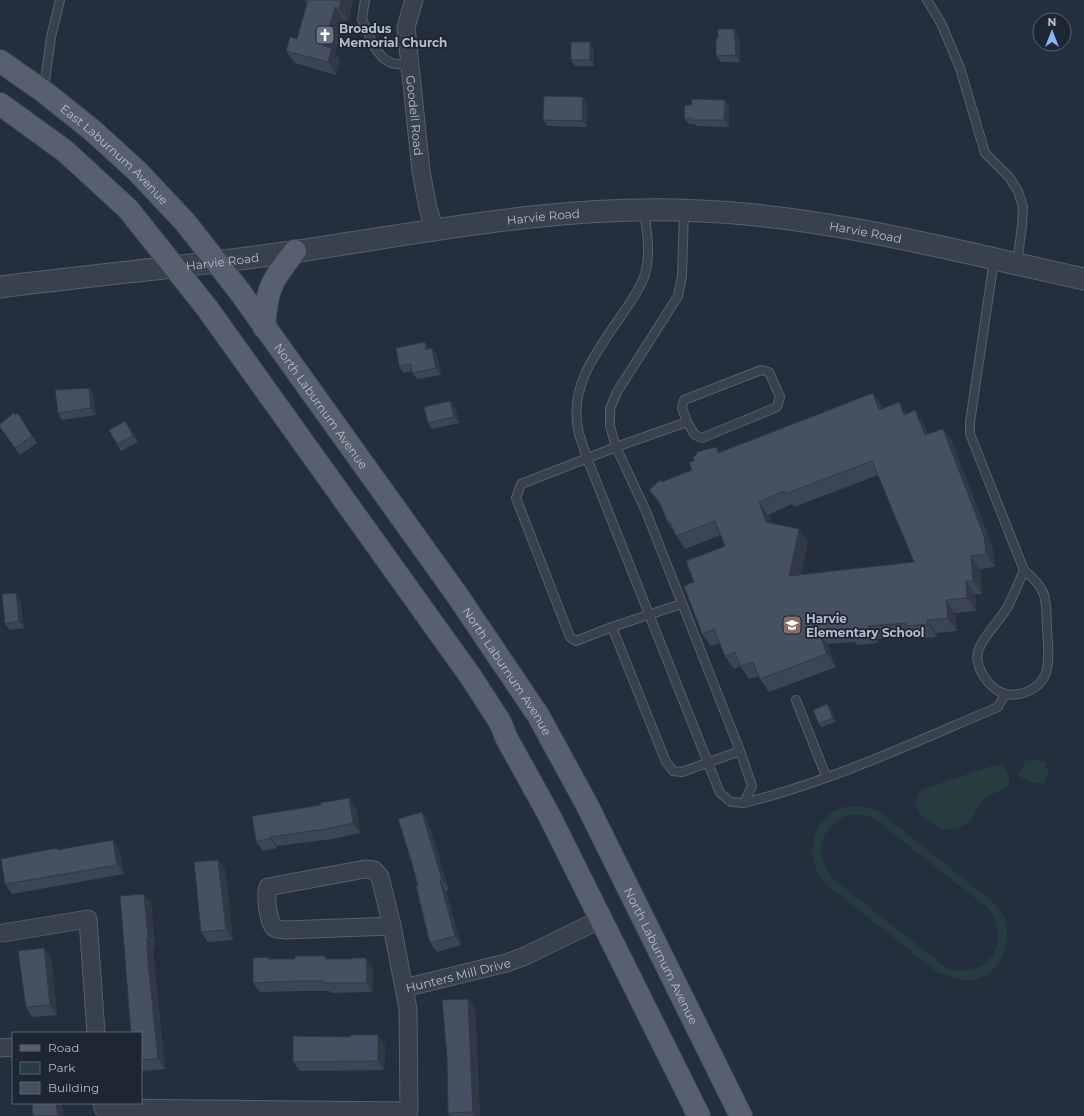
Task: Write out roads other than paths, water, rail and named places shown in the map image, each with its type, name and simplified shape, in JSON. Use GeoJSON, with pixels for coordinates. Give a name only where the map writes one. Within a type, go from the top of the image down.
{"type":"FeatureCollection","features":[{"type":"Feature","properties":{"kind":"main road","name":"East Laburnum Avenue"},"geometry":{"type":"LineString","coordinates":[[0,61],[43,91],[92,130],[137,171],[185,222],[215,262]]}},
{"type":"Feature","properties":{"kind":"main road"},"geometry":{"type":"LineString","coordinates":[[0,104],[71,156],[128,210],[207,308],[471,677],[500,722],[507,739],[548,812],[699,1116]]}},
{"type":"Feature","properties":{"kind":"main road"},"geometry":{"type":"LineString","coordinates":[[264,326],[266,305],[272,283],[295,251]]}},
{"type":"Feature","properties":{"kind":"main road","name":"North Laburnum Avenue"},"geometry":{"type":"LineString","coordinates":[[215,262],[264,326],[457,595],[538,715],[586,803],[741,1116]]}},
{"type":"Feature","properties":{"kind":"street","name":"Goodell Road"},"geometry":{"type":"LineString","coordinates":[[414,0],[406,27],[421,171],[428,208],[435,231]]}},
{"type":"Feature","properties":{"kind":"street","name":"Harvie Road"},"geometry":{"type":"LineString","coordinates":[[0,287],[174,268],[579,212],[644,210],[684,210],[778,217],[880,236],[1084,279]]}},
{"type":"Feature","properties":{"kind":"street"},"geometry":{"type":"LineString","coordinates":[[392,926],[274,928],[271,925],[266,891],[268,887],[273,885],[352,871],[374,870],[380,877],[392,926],[404,988]]}},
{"type":"Feature","properties":{"kind":"street"},"geometry":{"type":"LineString","coordinates":[[4,933],[88,919],[96,1032]]}},
{"type":"Feature","properties":{"kind":"street","name":"Hunters Mill Drive"},"geometry":{"type":"LineString","coordinates":[[102,1104],[103,1108],[409,1111],[408,1009],[404,988],[506,963],[525,956],[601,919]]}},
{"type":"Feature","properties":{"kind":"street"},"geometry":{"type":"LineString","coordinates":[[0,1048],[12,1047]]}},
{"type":"Feature","properties":{"kind":"lane"},"geometry":{"type":"LineString","coordinates":[[43,91],[51,37],[60,0]]}},
{"type":"Feature","properties":{"kind":"lane"},"geometry":{"type":"LineString","coordinates":[[365,0],[362,19],[374,47],[383,58],[391,63],[410,66]]}},
{"type":"Feature","properties":{"kind":"lane"},"geometry":{"type":"LineString","coordinates":[[927,0],[941,23],[960,68],[973,117],[985,153],[1009,177],[1018,191],[1022,206],[1022,219],[1016,265]]}},
{"type":"Feature","properties":{"kind":"lane"},"geometry":{"type":"LineString","coordinates":[[644,210],[649,254],[645,275],[634,296],[596,353],[577,393],[576,411],[578,430],[587,458],[720,793],[731,802],[744,803],[826,776],[882,755],[998,707],[1005,694]]}},
{"type":"Feature","properties":{"kind":"lane"},"geometry":{"type":"LineString","coordinates":[[684,210],[682,276],[678,296],[617,392],[610,409],[610,426],[616,447],[645,509],[681,604],[740,751],[752,786],[744,803]]}},
{"type":"Feature","properties":{"kind":"lane"},"geometry":{"type":"LineString","coordinates":[[994,260],[971,415],[970,434],[1024,570],[1038,581],[1046,598],[1048,654],[1046,674],[1038,686],[1024,693],[1005,694],[985,680],[978,663],[978,649],[1006,610],[1024,570]]}},
{"type":"Feature","properties":{"kind":"lane"},"geometry":{"type":"LineString","coordinates":[[761,370],[769,372],[780,398],[777,407],[702,438],[695,435],[687,422],[682,408],[684,400],[761,370]]}},
{"type":"Feature","properties":{"kind":"lane"},"geometry":{"type":"LineString","coordinates":[[681,604],[576,641],[570,637],[516,498],[521,484],[616,447],[687,422]]}},
{"type":"Feature","properties":{"kind":"lane"},"geometry":{"type":"LineString","coordinates":[[612,628],[666,762],[673,771],[682,772],[740,751]]}},
{"type":"Feature","properties":{"kind":"lane"},"geometry":{"type":"LineString","coordinates":[[796,700],[826,776]]}},
{"type":"Feature","properties":{"kind":"place","name":"Broadus Memorial Church"},"geometry":{"type":"Point","coordinates":[325,35]}},
{"type":"Feature","properties":{"kind":"place","name":"Harvie Elementary School"},"geometry":{"type":"Point","coordinates":[792,625]}}]}
